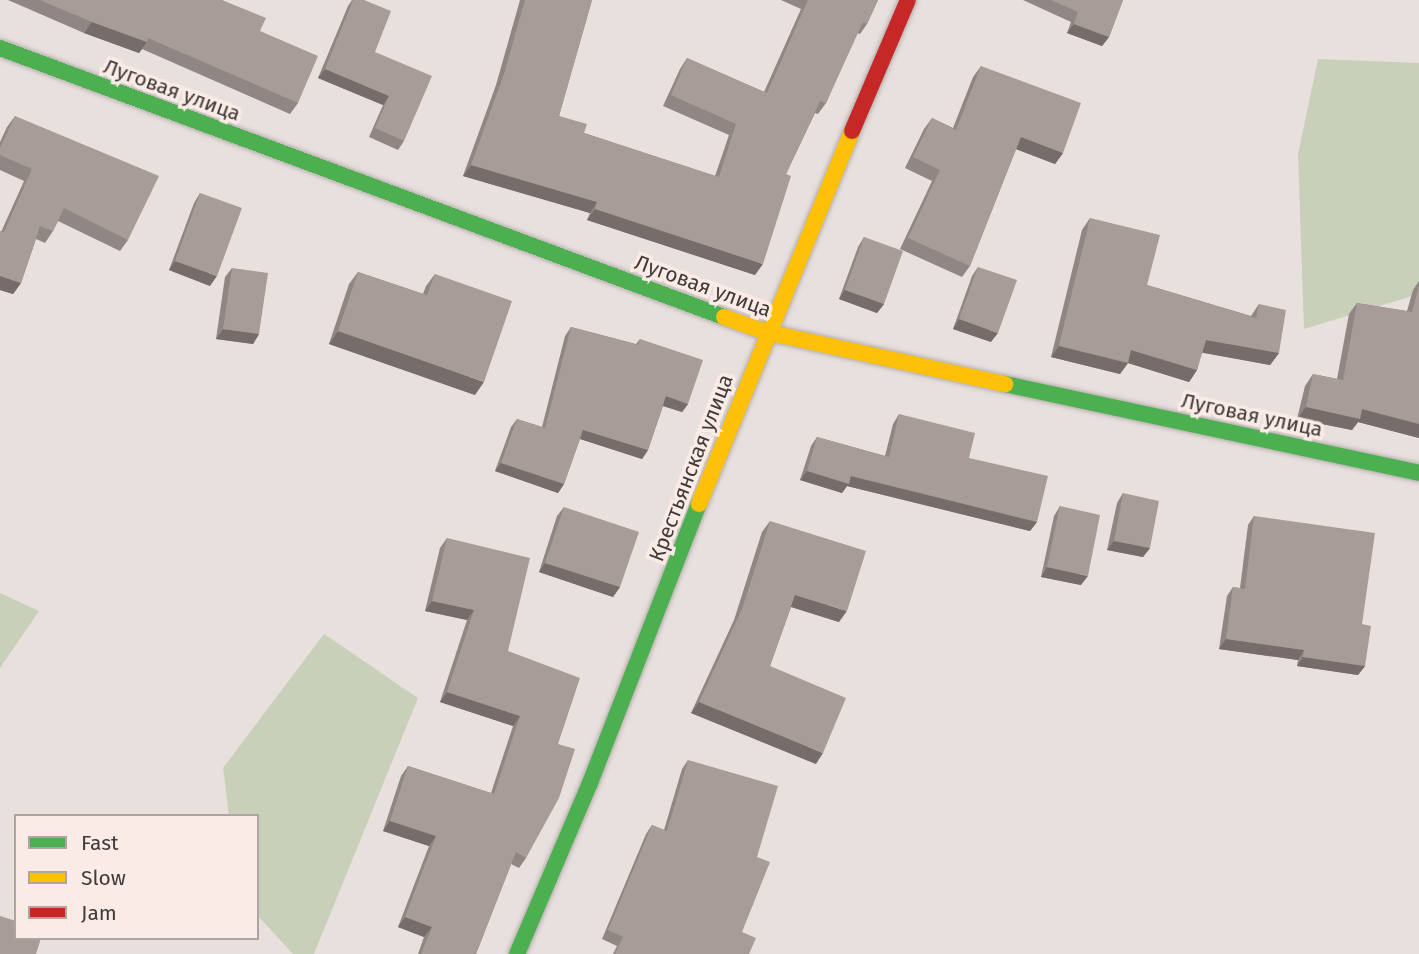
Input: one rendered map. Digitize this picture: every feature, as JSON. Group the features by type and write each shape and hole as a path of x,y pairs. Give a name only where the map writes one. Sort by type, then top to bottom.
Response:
{"street":[{"name":"Крестьянская улица","path":"517,954 590,783 766,332 908,0"},
{"name":"Луговая улица","path":"0,48 766,332 1419,473"}],"green space":[{"path":"1318,59 1419,63 1419,294 1304,329 1298,154"},
{"path":"0,593 39,611 0,668"},
{"path":"324,634 418,698 314,954 293,954 259,917 259,814 229,814 223,768"}],"building":[{"path":"40,0 222,0 266,18 260,31 318,56 298,103 148,38 147,42"},
{"path":"353,0 364,0 391,11 375,52 432,76 404,141 375,128 389,96 325,69"},
{"path":"525,0 592,0 559,116 587,124 584,133 719,177 736,124 671,95 687,58 767,93 808,0 878,0 867,24 863,22 826,103 820,101 786,174 791,176 763,264 595,209 597,202 471,165 504,74"},
{"path":"1051,0 1123,0 1109,37 1074,24 1078,12"},
{"path":"981,66 1081,103 1063,153 1021,137 970,266 908,238 940,170 913,157 932,118 956,130"},
{"path":"15,116 159,176 128,240 64,208 53,231 40,226 21,283 0,276 0,231 4,232 32,169 0,155 0,148"},
{"path":"200,193 242,208 217,276 175,261"},
{"path":"1090,218 1160,235 1147,285 1256,318 1259,304 1286,310 1279,353 1206,340 1197,370 1131,350 1128,363 1059,346"},
{"path":"864,237 903,251 884,304 845,290"},
{"path":"978,267 1017,280 998,333 959,319"},
{"path":"232,268 268,273 259,334 223,329"},
{"path":"358,272 427,295 435,274 512,301 484,382 338,331"},
{"path":"1419,285 1419,424 1362,409 1360,419 1306,407 1313,374 1343,380 1357,303 1412,312"},
{"path":"571,327 638,345 640,339 703,360 688,404 666,396 648,450 583,430 564,484 501,463 517,419 545,428"},
{"path":"899,414 975,433 969,458 1048,476 1037,522 851,476 849,484 807,471 817,437 889,457"},
{"path":"1123,493 1159,501 1150,548 1114,541"},
{"path":"1060,506 1100,515 1088,576 1047,567"},
{"path":"564,507 639,532 620,587 545,563"},
{"path":"1254,516 1375,533 1362,624 1371,626 1365,666 1303,657 1304,650 1226,639 1233,587 1245,589"},
{"path":"770,521 866,551 847,611 795,595 770,666 846,698 823,753 699,702 742,609"},
{"path":"447,538 530,558 508,651 580,678 558,744 575,749 559,798 526,858 516,852 476,954 421,954 432,927 405,917 436,836 390,821 408,766 494,794 520,716 447,692 474,610 432,601"},
{"path":"688,760 778,786 757,857 770,862 742,932 756,938 749,954 615,954 623,937 608,930 652,825 667,831"},
{"path":"0,916 14,920 14,940 40,940 36,954 0,954"}],"traffic: fast":[{"path":"0,48 724,317"},
{"path":"1005,384 1419,473"},
{"path":"517,954 590,783 699,504"}],"traffic: slow":[{"path":"699,504 852,131"},
{"path":"724,317 766,332 1005,384"}],"traffic: jam":[{"path":"852,131 908,0"}]}
